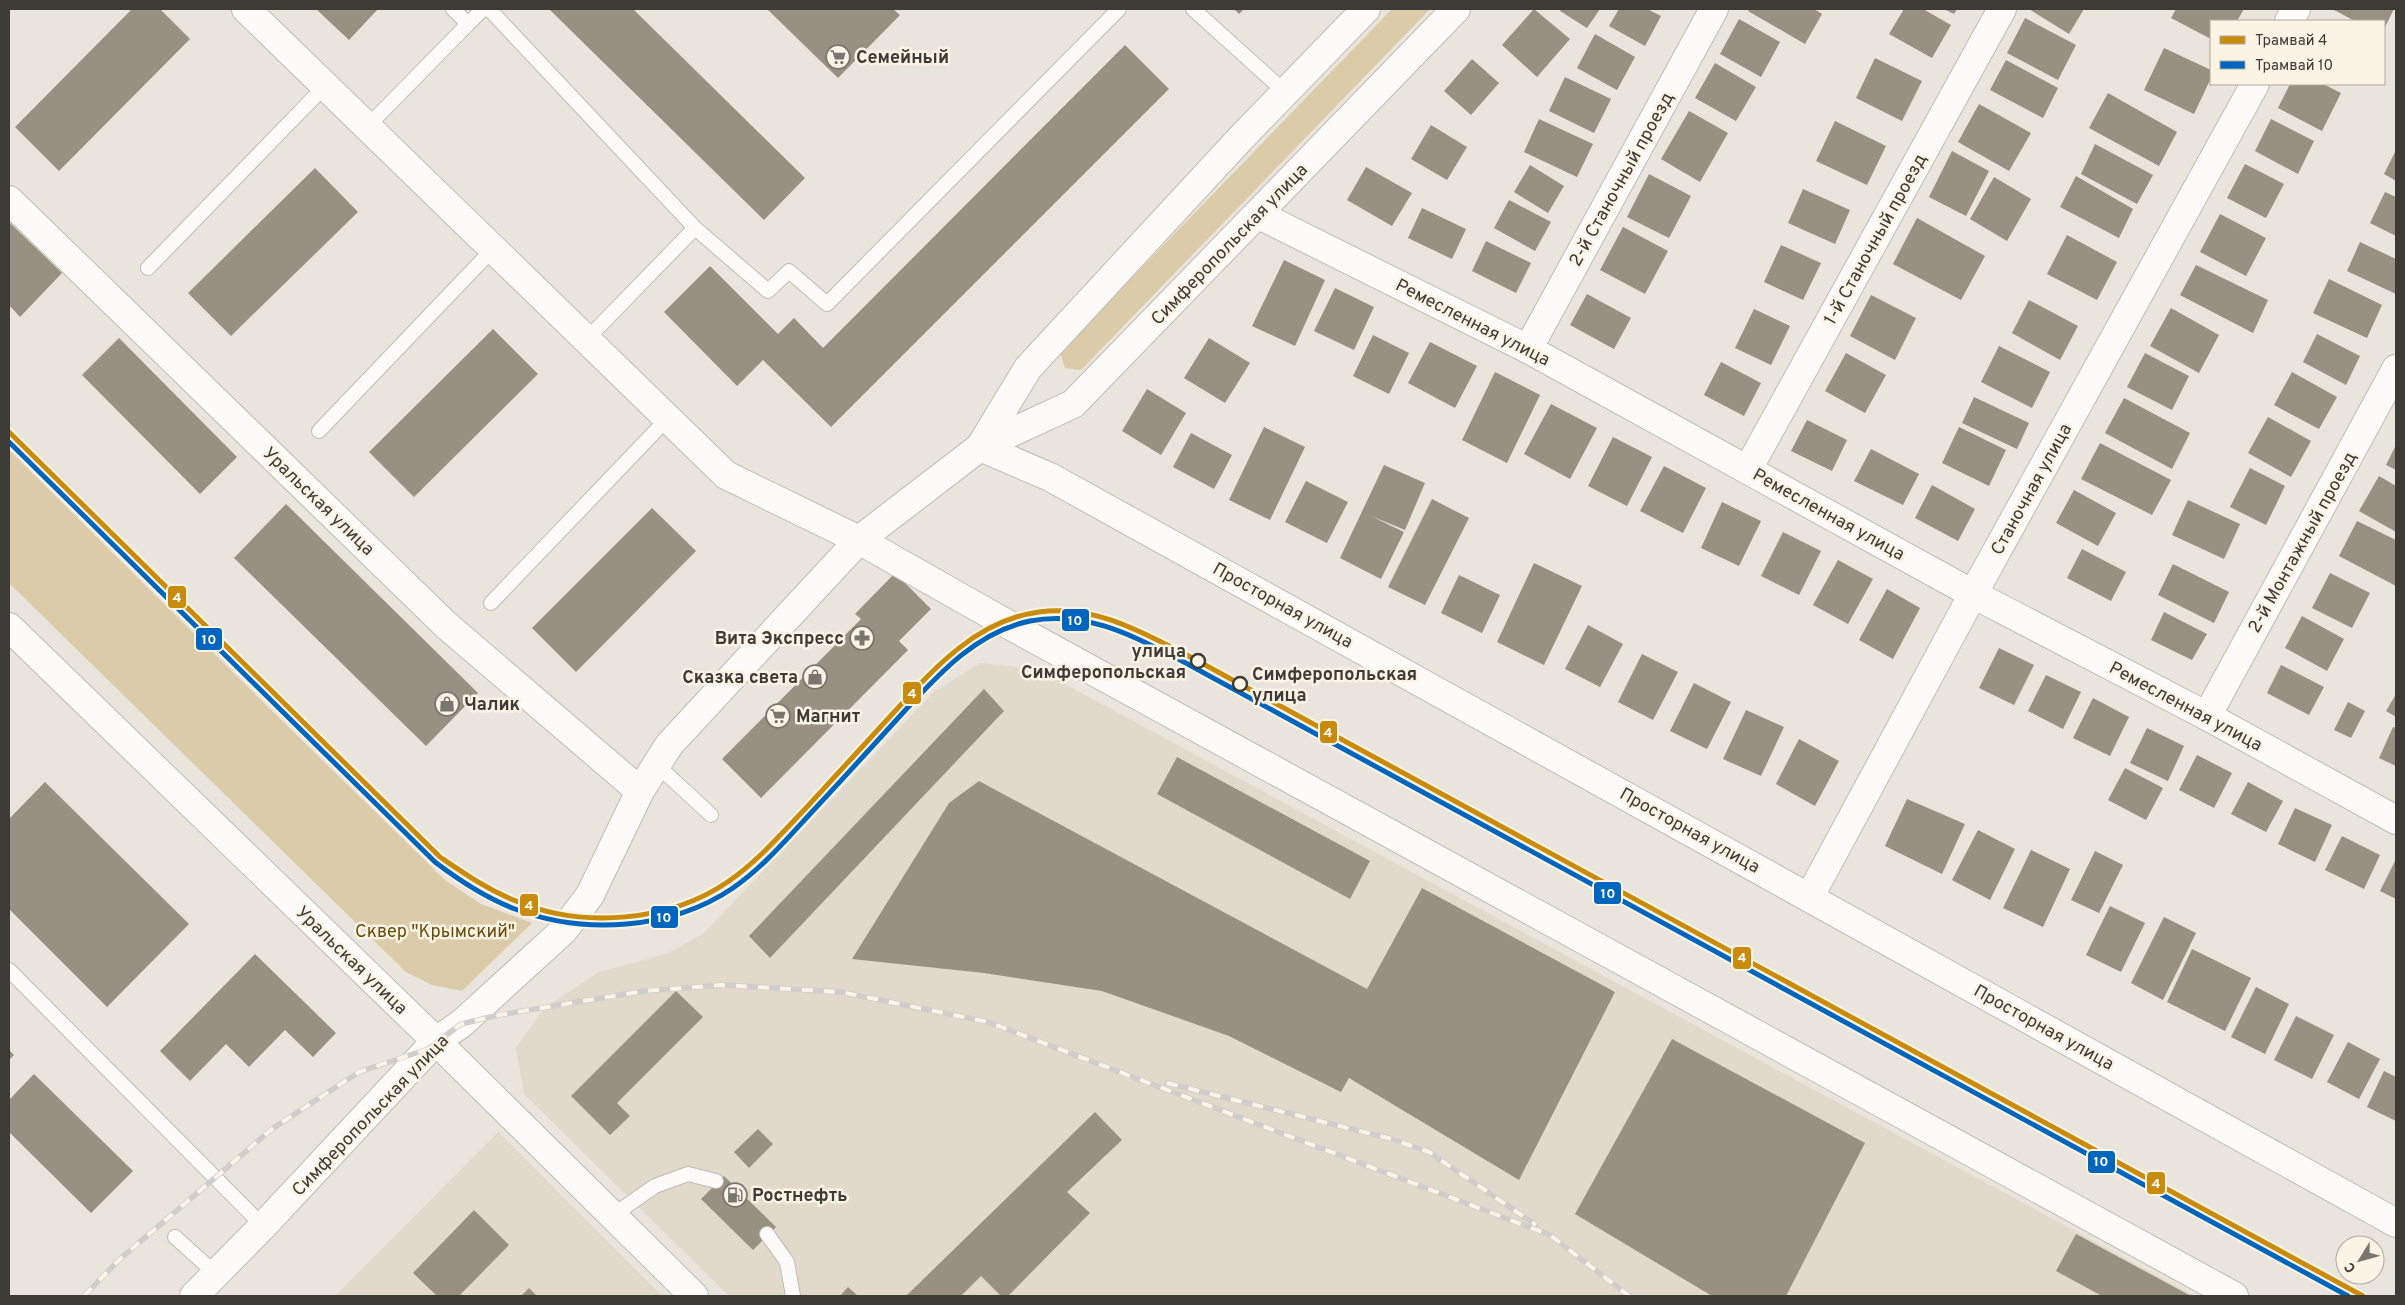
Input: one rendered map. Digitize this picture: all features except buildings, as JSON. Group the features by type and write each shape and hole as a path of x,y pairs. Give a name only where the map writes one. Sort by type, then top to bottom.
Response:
{"street":[{"path":"246,9 726,475 859,540 1028,636 2234,1296"},
{"name":"Симферопольская улица","path":"980,447 1028,368 1285,92 1366,9"},
{"name":"Симферопольская улица","path":"194,1296 263,1226 432,1045 460,1024 563,930 590,895 640,791 669,745 859,540 980,447 1073,404 1259,215 1456,9"},
{"name":"2-й Станочный проезд","path":"1528,349 1714,9"},
{"name":"1-й Станочный проезд","path":"1748,469 2002,9"},
{"path":"2290,20 2296,9"},
{"name":"Станочная улица","path":"1810,896 1973,594 2253,85"},
{"name":"Уральская улица","path":"9,200 446,625 640,791"},
{"name":"Ремесленная улица","path":"1259,215 1528,349 1973,594 2207,716 2396,820"},
{"name":"2-й Монтажный проезд","path":"2207,716 2396,369"},
{"name":"Просторная улица","path":"980,447 1050,476 1810,896 2396,1223"},
{"name":"Уральская улица","path":"9,627 432,1045 678,1296"},
{"name":"Уральская улица","path":"9,646 432,1045 694,1296"}],"lane":[{"path":"453,9 468,24"},
{"path":"367,127 482,9"},
{"path":"489,9 695,228 768,290 789,271 828,304 1119,9"},
{"path":"1193,9 1285,92"},
{"path":"148,268 325,86"},
{"path":"586,340 695,228"},
{"path":"319,432 493,249"},
{"path":"491,603 668,418"},
{"path":"656,765 711,815"},
{"path":"9,970 263,1226"},
{"path":"612,1216 655,1186 688,1174 716,1181"},
{"path":"767,1234 787,1262 792,1296"},
{"path":"176,1237 216,1274"}],"shaded area":[{"path":"980,663 1037,669 2195,1296 729,1296 524,1094 516,1048 544,1008 599,972 666,954 703,934 935,691"},
{"path":"498,1132 662,1296 335,1296"}],"green space":[{"path":"1392,9 1430,9 1081,370 1065,368 1060,352"},
{"name":"Сквер \"Крымский\"","path":"9,450 445,880 481,904 532,923 462,991 432,985 406,972 9,583"}],"railway":[{"path":"84,1296 120,1259 272,1129 359,1072 428,1049 461,1024 499,1015 644,991 722,985 841,992 988,1022 1550,1235 1629,1296"},
{"path":"1167,1083 1392,1139 1429,1152 1536,1225"}],"tram line":[{"name":"4","path":"9,432 440,857 486,887 516,901 542,910 597,918 653,913 706,895 740,873 769,847 926,678 942,662 977,635 1017,617 1039,612 1078,612 1097,616 1133,628 1185,654 2363,1296"},
{"name":"10","path":"9,442 435,862 494,900 515,909 569,923 627,924 655,920 682,913 709,902 733,888 764,863 928,686 974,646 992,635 1030,621 1071,619 1090,622 1127,634 1182,661 2348,1296"}],"place":[{"name":"Семейный","path":"838,57"},
{"name":"Вита Экспресс","path":"862,638"},
{"name":"улица Симферопольская","path":"1198,661"},
{"name":"Сказка света","path":"815,677"},
{"name":"Симферопольская улица","path":"1240,684"},
{"name":"Чалик","path":"447,704"},
{"name":"Магнит","path":"778,716"},
{"name":"Ростнефть","path":"735,1195"}]}
